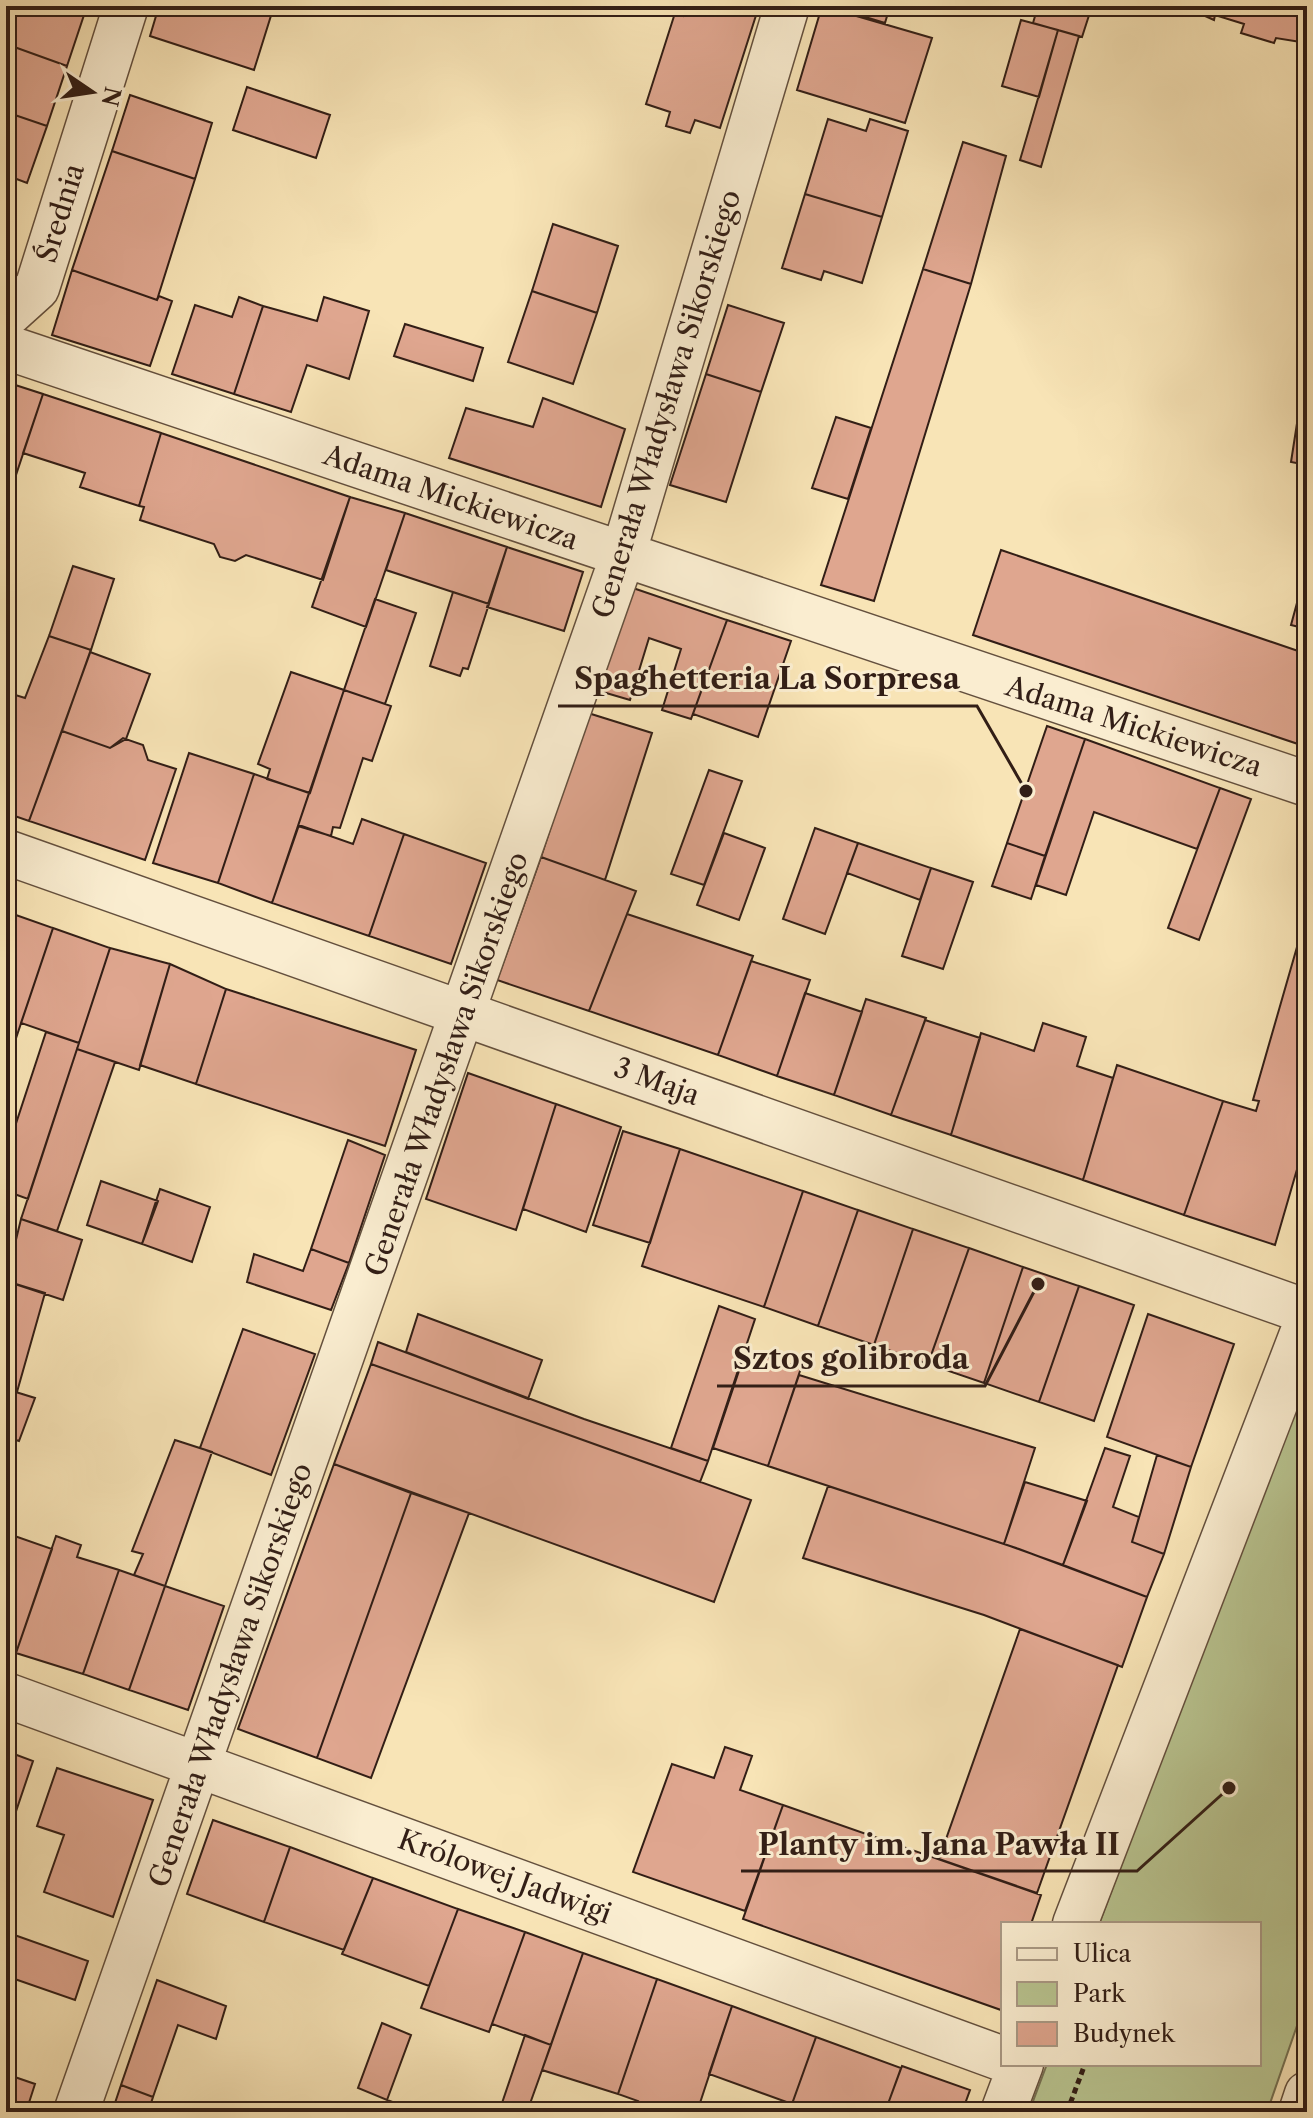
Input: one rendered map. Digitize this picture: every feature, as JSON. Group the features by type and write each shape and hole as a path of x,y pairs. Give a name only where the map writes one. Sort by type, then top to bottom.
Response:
{"street":[{"name":"Średnia","path":"6,316 37,288 126,6"},
{"name":"Generała Władysława Sikorskiego","path":"76,2112 623,555 787,6"},
{"name":"Adama Mickiewicza","path":"6,347 1307,784"},
{"name":"3 Maja","path":"6,852 1307,1312"},
{"path":"1076,1922 1307,1321"},
{"name":"Królowej Jadwigi","path":"6,1695 1001,2058"},
{"path":"1003,2112 1014,2066"},
{"path":"1301,2112 1307,2094"}],"path":[{"path":"1067,2112 1084,2066"}],"green space":[{"path":"1301,1388 1307,1390 1307,1997 1267,2112 1029,2112 1046,2066 1261,2066 1261,1922 1100,1922"}],"building":[{"path":"6,6 87,6 67,66 6,44"},
{"path":"159,6 274,6 254,70 150,36"},
{"path":"686,6 759,6 720,128 695,120 690,133 666,126 670,112 646,104 675,13 683,16"},
{"path":"822,6 932,38 905,123 797,90"},
{"path":"829,6 890,6 885,23"},
{"path":"1038,6 1092,6 1082,37 1033,23"},
{"path":"1183,6 1307,6 1307,43 1276,38 1274,43 1241,33 1244,24 1215,15 1214,20"},
{"path":"1021,20 1058,30 1039,97 1002,86"},
{"path":"1058,30 1079,36 1041,167 1020,160"},
{"path":"6,44 67,66 47,126 6,112"},
{"path":"247,87 330,115 316,158 233,130"},
{"path":"130,95 212,123 195,179 112,151"},
{"path":"6,112 47,126 27,183 6,175"},
{"path":"828,119 866,131 870,119 908,131 882,217 805,194"},
{"path":"963,142 1006,156 971,284 923,269"},
{"path":"112,151 195,179 157,300 72,270"},
{"path":"805,194 882,217 862,283 824,271 821,280 782,268"},
{"path":"553,224 618,246 597,313 532,291"},
{"path":"923,269 971,284 874,601 821,585"},
{"path":"72,270 157,300 159,296 172,301 150,366 52,335"},
{"path":"532,291 597,313 573,384 508,362"},
{"path":"239,297 263,306 234,394 172,374 195,305 232,317"},
{"path":"324,297 369,311 349,379 307,365 291,412 234,394 263,306 317,321"},
{"path":"728,305 784,323 761,392 706,374"},
{"path":"405,324 483,348 473,381 394,356"},
{"path":"1307,359 1307,465 1291,462"},
{"path":"706,374 761,392 726,502 670,485"},
{"path":"6,382 43,394 12,487 6,485"},
{"path":"43,394 161,433 139,506 80,487 85,473 23,453"},
{"path":"543,398 625,429 601,507 449,458 466,408 533,427"},
{"path":"836,417 871,428 848,499 812,488"},
{"path":"161,433 350,497 323,580 246,555 235,561 220,557 214,544 140,520 144,507 139,506"},
{"path":"350,497 405,513 366,627 312,607"},
{"path":"405,513 507,547 489,604 386,570"},
{"path":"507,547 583,572 564,631 487,607"},
{"path":"1001,550 1307,654 1307,747 973,635"},
{"path":"73,566 114,579 91,650 49,636"},
{"path":"1304,577 1307,578 1307,629 1291,625"},
{"path":"630,587 727,620 691,719 662,710 681,649 649,638 630,700 596,690"},
{"path":"453,592 489,604 468,669 463,668 460,676 430,666"},
{"path":"375,599 416,613 385,704 344,690"},
{"path":"727,620 791,641 758,737 693,714"},
{"path":"49,636 91,650 29,821 6,813 6,692 25,698"},
{"path":"90,652 150,674 126,739 110,748 62,731"},
{"path":"291,672 344,690 310,793 267,779 270,769 258,764"},
{"path":"344,690 391,706 372,761 363,758 340,828 333,827 331,836 298,826"},
{"path":"588,713 652,733 605,880 541,857"},
{"path":"1047,726 1085,739 1045,856 1007,843"},
{"path":"62,731 110,748 123,738 143,745 148,760 176,769 145,860 29,821"},
{"path":"1085,739 1220,788 1197,849 1094,812 1066,895 1036,885"},
{"path":"189,753 254,774 218,883 153,863"},
{"path":"709,770 742,781 704,885 671,874"},
{"path":"254,774 309,793 272,903 218,883"},
{"path":"1220,788 1251,799 1199,940 1168,928"},
{"path":"362,819 404,834 369,936 272,903 299,825 353,844"},
{"path":"815,828 858,843 825,934 783,919"},
{"path":"724,833 765,848 739,920 697,905"},
{"path":"404,834 486,863 451,964 369,936"},
{"path":"858,843 931,868 920,900 847,873"},
{"path":"1007,843 1045,856 1031,899 992,886"},
{"path":"541,857 636,891 589,1011 497,980"},
{"path":"931,868 973,882 943,969 902,956"},
{"path":"13,914 53,928 6,1068 6,935"},
{"path":"627,914 753,956 718,1055 589,1011"},
{"path":"53,928 110,948 79,1043 21,1023"},
{"path":"1297,947 1307,950 1307,1135 1275,1245 1184,1215 1223,1101 1256,1111 1259,1101 1253,1100"},
{"path":"110,948 170,964 139,1070 77,1049"},
{"path":"751,961 810,980 777,1076 718,1055"},
{"path":"170,964 226,989 196,1084 140,1065"},
{"path":"226,989 416,1050 385,1146 196,1084"},
{"path":"805,993 862,1012 834,1095 777,1076"},
{"path":"866,999 926,1018 891,1115 834,1095"},
{"path":"925,1020 980,1038 951,1135 891,1115"},
{"path":"1043,1023 1086,1037 1077,1066 1113,1078 1083,1180 951,1135 981,1033 1034,1051"},
{"path":"46,1032 79,1043 28,1199 6,1191 6,1154"},
{"path":"77,1049 115,1062 57,1231 21,1219"},
{"path":"1117,1065 1223,1101 1184,1215 1083,1180"},
{"path":"468,1073 556,1104 516,1230 426,1199"},
{"path":"556,1104 621,1127 586,1232 523,1209"},
{"path":"623,1131 680,1149 650,1243 593,1225"},
{"path":"348,1140 385,1155 349,1263 311,1249"},
{"path":"680,1149 803,1191 764,1307 642,1266"},
{"path":"101,1181 158,1201 142,1244 87,1225"},
{"path":"160,1189 210,1207 192,1262 142,1244"},
{"path":"803,1191 858,1210 818,1326 764,1307"},
{"path":"858,1210 913,1229 874,1345 818,1326"},
{"path":"21,1219 82,1240 63,1300 6,1281"},
{"path":"913,1229 969,1248 928,1364 874,1345"},
{"path":"969,1248 1023,1267 984,1383 928,1364"},
{"path":"311,1249 349,1263 331,1310 247,1282 254,1254 303,1271"},
{"path":"1023,1267 1079,1286 1039,1402 984,1383"},
{"path":"6,1281 45,1293 17,1392 6,1388"},
{"path":"1079,1286 1134,1305 1094,1421 1039,1402"},
{"path":"719,1306 755,1319 708,1461 671,1448"},
{"path":"418,1314 542,1360 528,1399 406,1352"},
{"path":"1148,1314 1234,1344 1191,1467 1107,1437"},
{"path":"243,1329 315,1354 271,1475 200,1448"},
{"path":"378,1342 584,1419 708,1461 700,1482 371,1364"},
{"path":"746,1350 801,1368 768,1466 713,1448"},
{"path":"371,1364 751,1500 714,1602 334,1464"},
{"path":"799,1375 1035,1448 1004,1544 768,1466"},
{"path":"6,1389 35,1398 19,1441 6,1437"},
{"path":"175,1440 212,1452 165,1586 134,1575 143,1554 132,1551"},
{"path":"1105,1448 1130,1456 1113,1507 1139,1517 1132,1542 1164,1554 1147,1597 1063,1565"},
{"path":"1157,1455 1191,1467 1164,1554 1132,1542"},
{"path":"334,1464 411,1493 317,1758 238,1729"},
{"path":"1025,1482 1087,1501 1063,1565 1004,1544"},
{"path":"828,1486 1019,1549 1147,1597 1122,1667 984,1615 803,1558"},
{"path":"411,1493 469,1513 371,1778 317,1758"},
{"path":"6,1533 52,1549 16,1653 6,1650"},
{"path":"56,1536 81,1545 77,1557 119,1570 83,1674 16,1653"},
{"path":"119,1570 165,1586 129,1690 83,1674"},
{"path":"165,1586 224,1606 188,1710 129,1690"},
{"path":"1020,1629 1118,1665 1037,1893 939,1859"},
{"path":"725,1747 752,1756 740,1790 783,1805 745,1911 633,1872 672,1764 714,1778"},
{"path":"6,1751 33,1761 6,1841"},
{"path":"57,1768 153,1800 113,1917 44,1892 64,1835 37,1826"},
{"path":"783,1805 1041,1895 1032,1922 1001,1922 1001,2010 743,1919"},
{"path":"213,1820 290,1847 264,1922 187,1894"},
{"path":"290,1847 373,1878 344,1950 264,1922"},
{"path":"373,1878 458,1909 429,1986 342,1954"},
{"path":"458,1909 525,1932 489,2032 421,2008"},
{"path":"6,1932 88,1961 75,2000 6,1976"},
{"path":"525,1932 583,1953 551,2045 492,2024"},
{"path":"583,1953 657,1979 618,2094 542,2070"},
{"path":"657,1979 732,2006 697,2112 669,2112 649,2105 647,2110 636,2106 638,2101 618,2094"},
{"path":"157,1980 226,2006 216,2039 178,2025 153,2097 121,2085"},
{"path":"732,2006 816,2037 792,2104 709,2074"},
{"path":"382,2023 411,2035 387,2100 358,2088"},
{"path":"525,2035 551,2045 527,2112 499,2112"},
{"path":"816,2037 901,2068 885,2112 814,2112 792,2104"},
{"path":"902,2066 970,2090 962,2112 885,2112"},
{"path":"6,2074 35,2084 26,2112 6,2112"},
{"path":"121,2085 153,2097 148,2112 112,2112"},
{"path":"387,2100 420,2112 383,2112"}],"place":[{"name":"Spaghetteria La Sorpresa","path":"1026,791"},
{"name":"Sztos golibroda","path":"1038,1284"},
{"name":"Planty im. Jana Pawła II","path":"1229,1788"}]}
